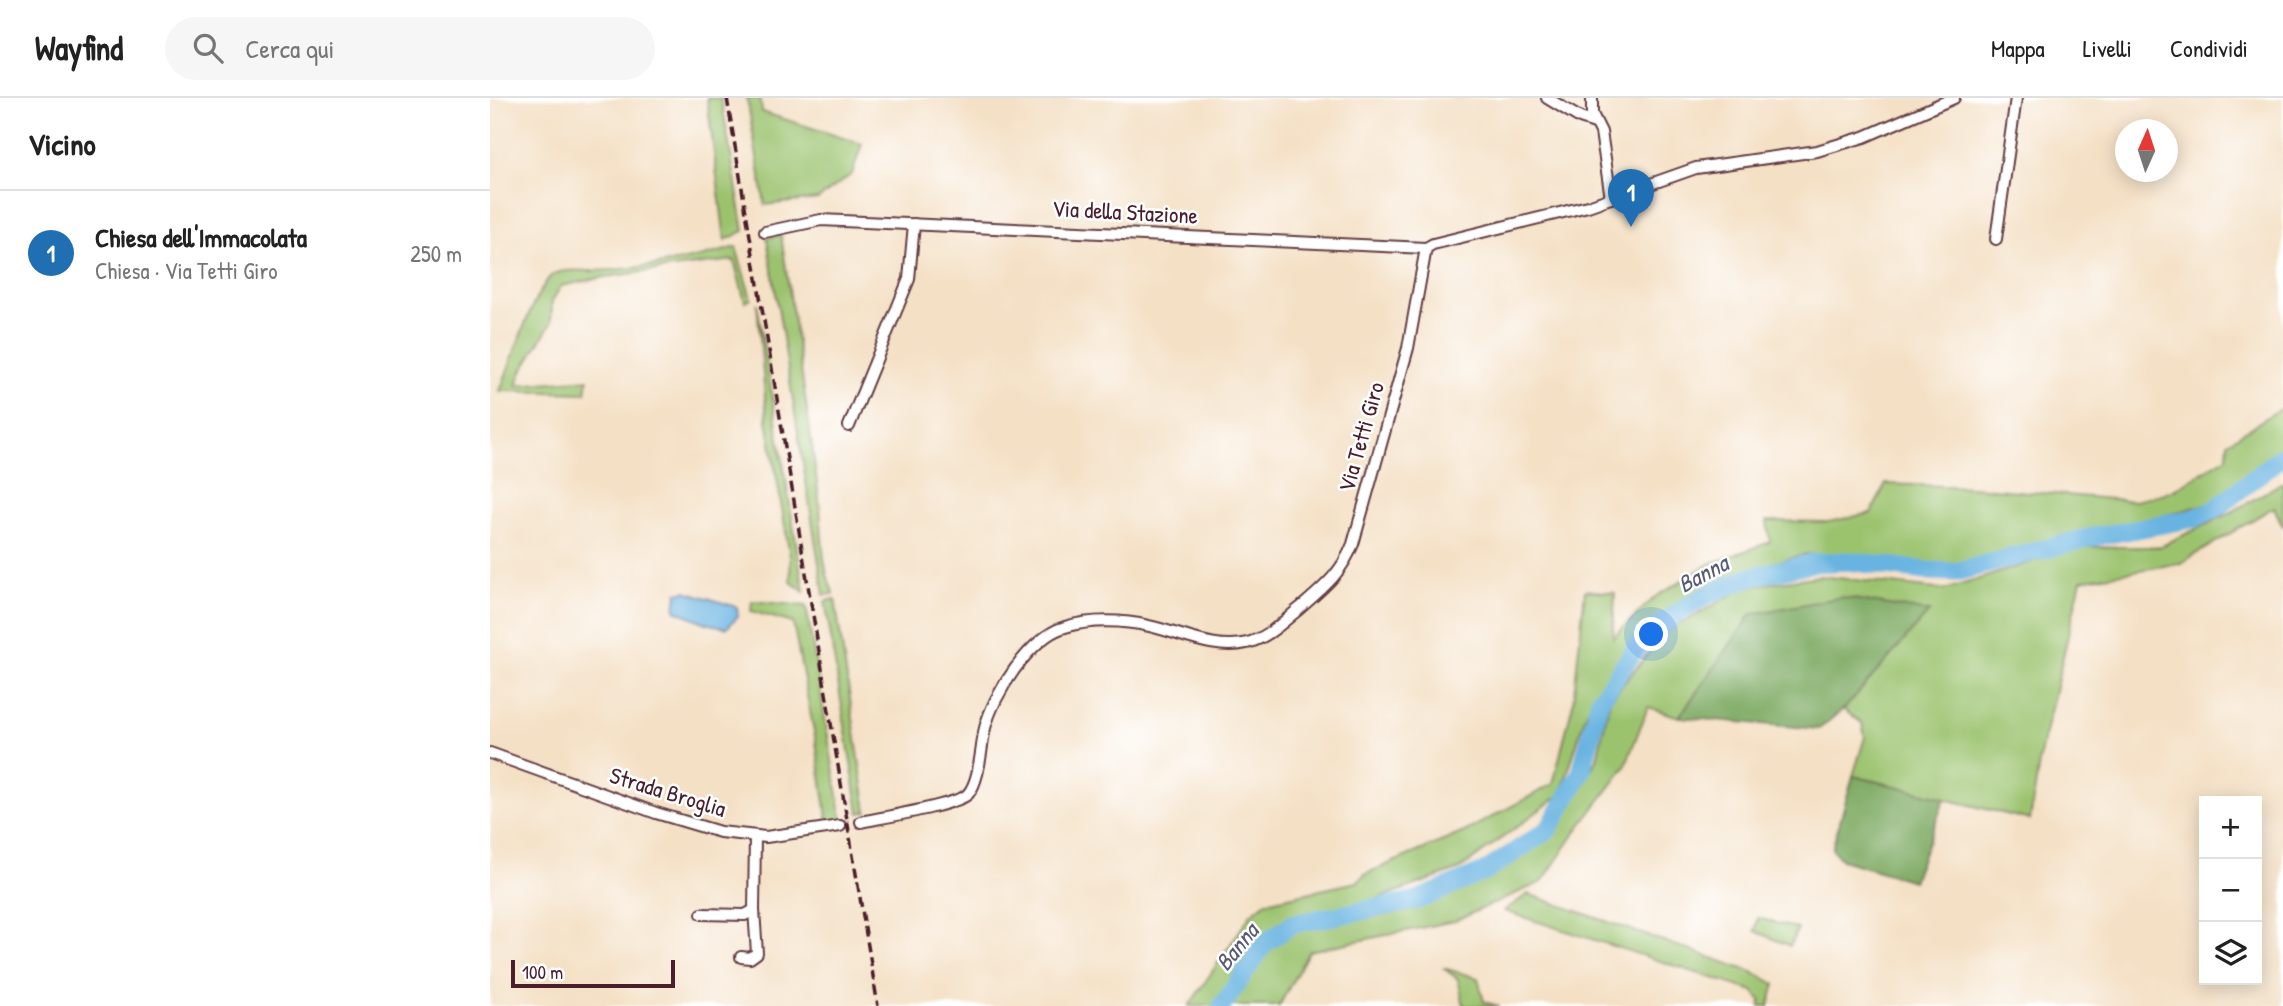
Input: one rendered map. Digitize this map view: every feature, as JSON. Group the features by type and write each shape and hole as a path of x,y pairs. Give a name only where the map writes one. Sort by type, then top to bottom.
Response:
{"street":[{"path":"1547,98 1580,118 1595,122"},
{"path":"1592,98 1592,114 1604,144 1611,198"},
{"path":"1426,248 1433,244 1550,217 1696,168 1786,157 1840,144 1879,131 1954,98"},
{"path":"1996,239 2016,98"},
{"name":"Via della Stazione","path":"765,232 821,220 1426,248"},
{"path":"849,426 909,279 914,224"},
{"name":"Via Tetti Giro","path":"861,822 954,801 969,794 995,699 1033,649 1061,628 1086,623 1133,623 1204,641 1223,644 1249,643 1278,626 1332,580 1346,561 1353,544 1412,330 1426,248"},
{"name":"Strada Broglia","path":"490,754 656,813 720,832 779,836 840,825"},
{"path":"741,957 750,958 757,953 754,909 755,836"},
{"path":"702,914 745,915 754,909"}],"green space":[{"path":"707,98 721,98 744,231 725,240"},
{"path":"747,98 760,98 762,112 862,144 852,174 818,199 765,205"},
{"path":"781,235 815,466 824,559 834,594 824,595 767,238"},
{"path":"736,247 751,299 745,302 734,260 605,277 561,286 552,301 551,323 522,371 517,385 588,379 586,393 500,391 536,300 554,274 665,264"},
{"path":"757,303 804,592 791,582 790,556 767,420"},
{"path":"2283,407 2283,452 2269,459 2210,503 2116,529 2060,536 1987,561 1929,567 1865,558 1806,554 1742,572 1683,599 1642,632 1599,690 1586,714 1561,794 1460,869 1371,901 1288,917 1260,941 1215,1006 1189,1006 1251,914 1266,902 1357,882 1365,874 1464,832 1553,784 1573,703 1585,590 1615,593 1613,637 1655,597 1709,564 1770,542 1767,521 1828,522 1871,513 1886,484 1971,487 2136,501 2172,491 2227,457 2228,442"},
{"path":"2283,482 2283,527 2274,507 2181,563 2081,580 2041,750 2030,820 1853,776 1865,737 1862,723 1843,709 1929,612 1752,614 1679,717 1648,707 1625,767 1542,882 1454,921 1309,951 1279,1006 1230,1006 1267,952 1292,932 1416,909 1486,879 1555,834 1597,759 1610,700 1665,633 1745,587 1820,576 1945,590 2078,547 2159,547 2230,513"},
{"path":"1842,597 1929,612 1847,706 1819,729 1679,717 1752,614"},
{"path":"835,599 867,812 859,813 825,601"},
{"path":"752,601 806,606 842,820 828,823 816,742 793,623 751,611"},
{"path":"1853,776 1945,798 1913,881 1842,860 1832,849"},
{"path":"1528,894 1752,972 1775,984 1769,1006 1760,1006 1761,1000 1753,991 1504,911"},
{"path":"1758,918 1798,929 1790,946 1755,931"},
{"path":"1443,968 1478,978 1484,1002 1499,1006 1464,1006 1458,979"}],"water":[{"path":"685,591 737,607 738,616 727,628 706,623 675,610 677,593"}],"waterway":[{"name":"Banna","path":"1222,1006 1264,944 1292,924 1418,900 1486,871 1549,829 1581,773 1600,700 1643,638 1686,607 1713,592 1747,578 1812,563 1848,561 1955,572 2088,538 2196,518 2217,508 2283,455"}],"tunnel":[{"path":"840,826 861,822"}],"railway":[{"path":"727,98 878,1006"}],"place":[{"name":"Chiesa dell'Immacolata","path":"1631,227"}]}
